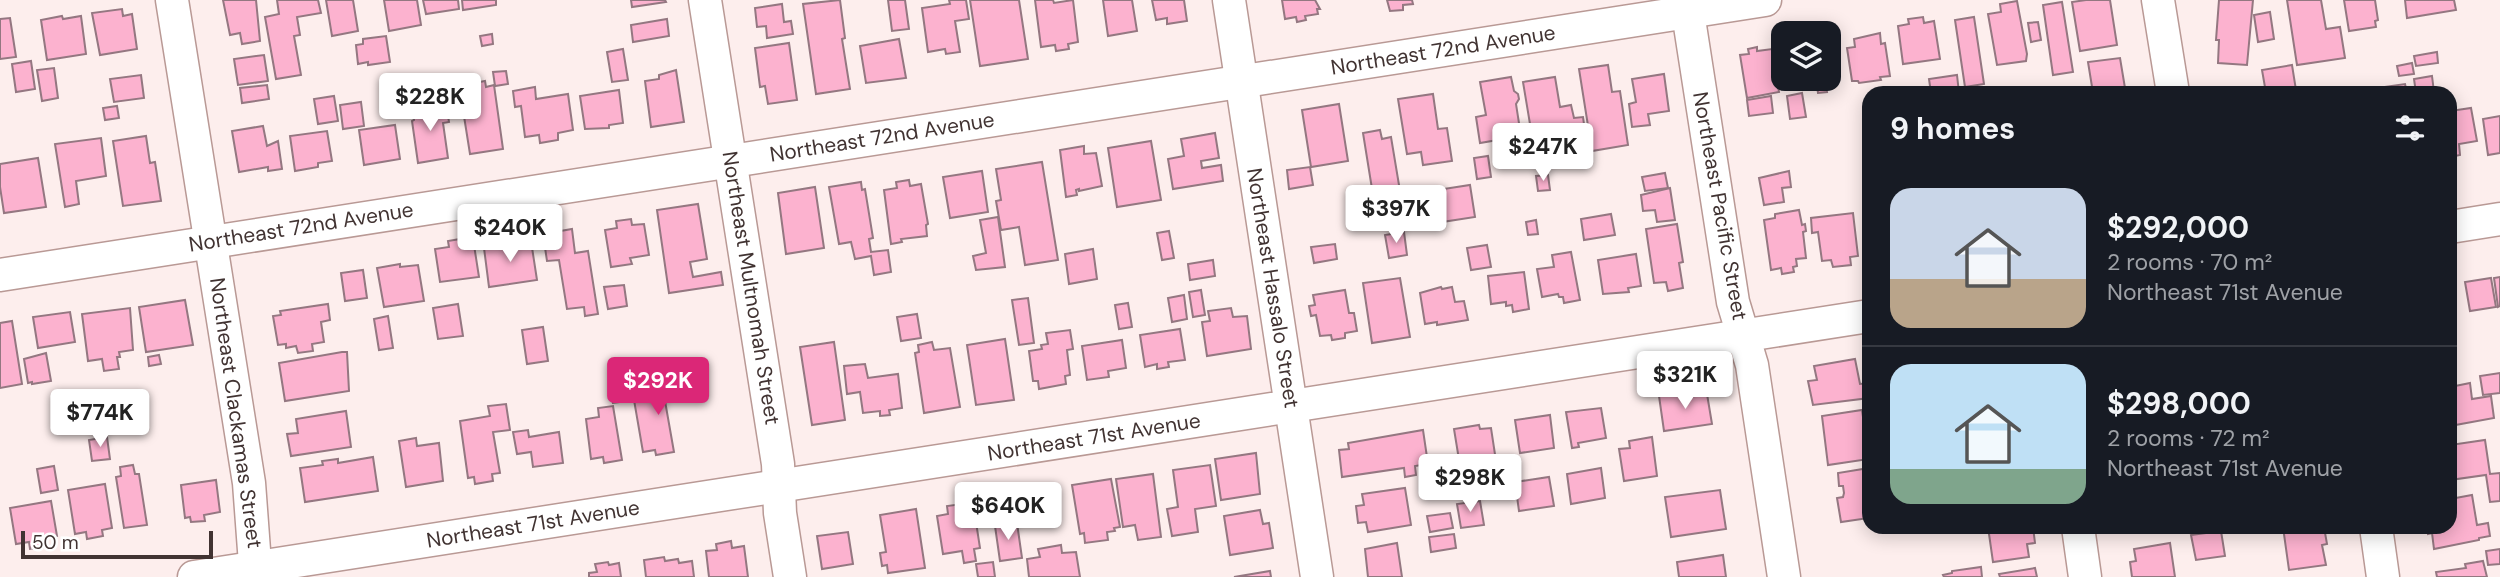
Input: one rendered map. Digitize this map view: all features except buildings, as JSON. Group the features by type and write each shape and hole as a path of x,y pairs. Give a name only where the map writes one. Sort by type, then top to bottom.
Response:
{"street":[{"name":"Northeast Clackamas Street","path":"172,0 249,483 256,572"},
{"name":"Northeast Multnomah Street","path":"705,0 778,464 780,513 790,577"},
{"name":"Northeast Hassalo Street","path":"1229,0 1317,577"},
{"name":"Northeast 72nd Avenue","path":"0,275 1242,81 1687,6 1765,0"},
{"path":"2158,0 2172,86"},
{"name":"Northeast Pacific Street","path":"1687,6 1733,302 1752,365 1784,577"},
{"path":"2457,226 2500,219"},
{"name":"Northeast 71st Avenue","path":"194,577 256,572 779,485 1862,317"},
{"path":"2079,534 2085,577"},
{"path":"2376,534 2383,577"}]}
